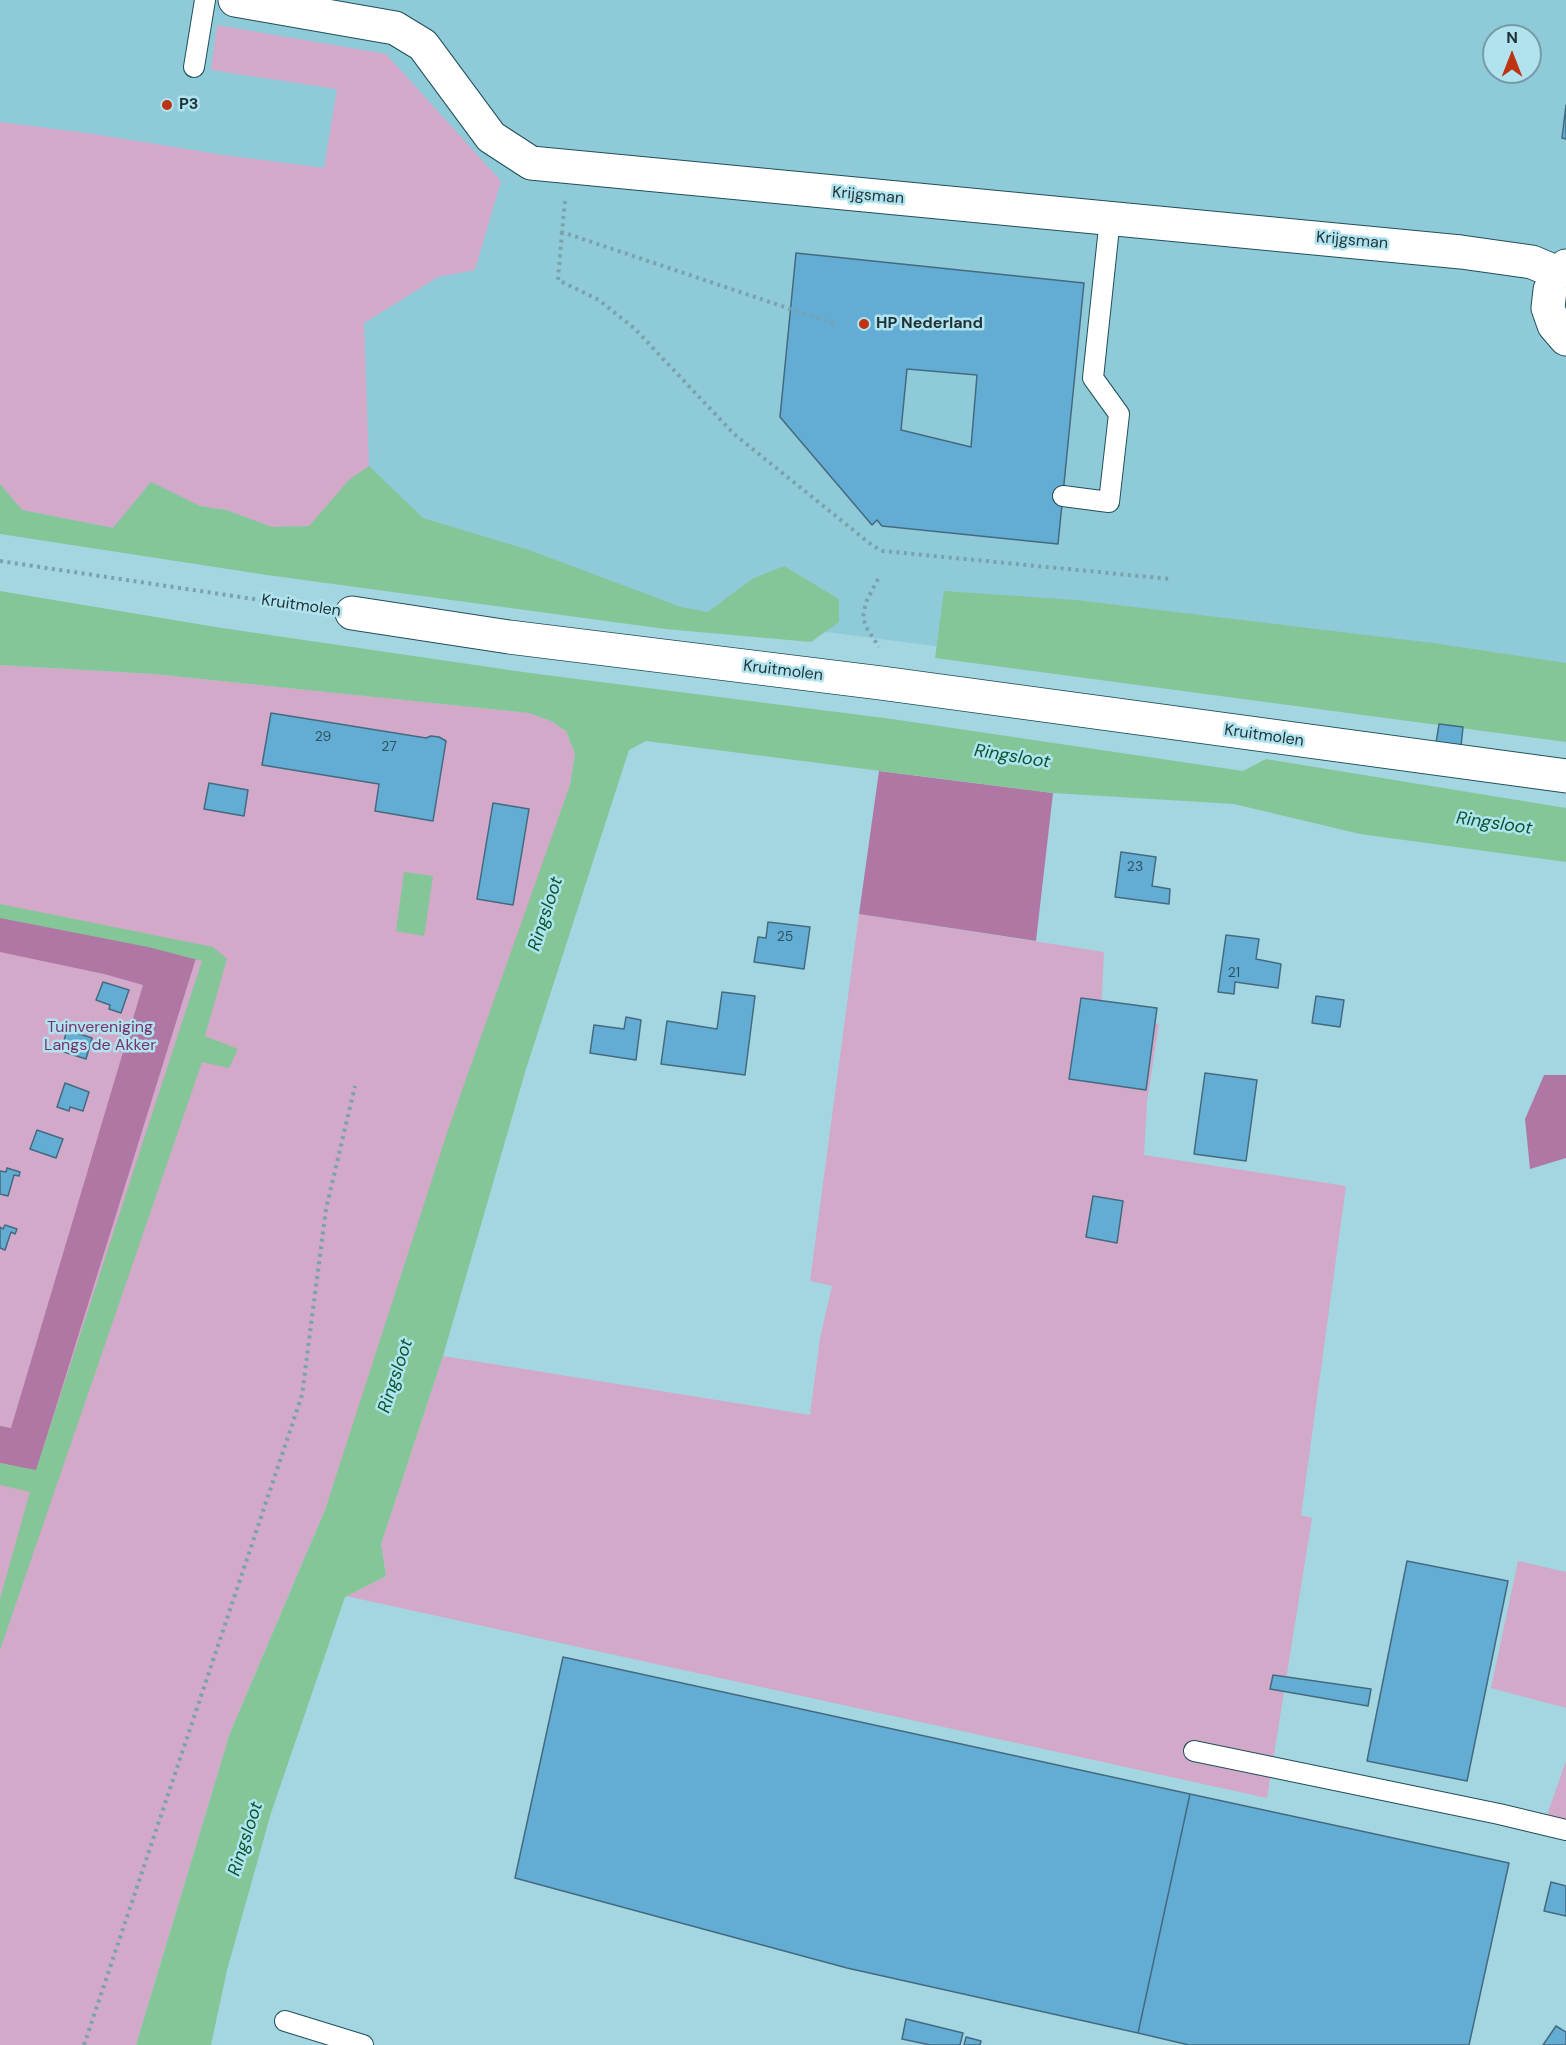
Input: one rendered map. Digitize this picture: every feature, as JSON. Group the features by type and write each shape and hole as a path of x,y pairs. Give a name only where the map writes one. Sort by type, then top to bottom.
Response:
{"street":[{"name":"Krijgsman","path":"243,0 395,28 423,45 492,137 531,163 1461,252 1532,262 1562,270 1550,290 1548,308 1554,325 1566,339"},
{"name":"Kruitmolen","path":"352,613 509,637 881,683 1566,776"}],"lane":[{"path":"194,68 205,0"},
{"path":"1063,496 1109,501 1119,414 1093,378 1110,218"},
{"path":"1194,1751 1566,1830"},
{"path":"285,2021 363,2045"}],"path":[{"path":"569,168 558,280 599,300 635,329 734,434 873,546 883,551 1170,579"},
{"path":"562,232 835,324"},
{"name":"Kruitmolen","path":"0,561 352,613"},
{"path":"878,579 866,602 863,617 866,627 878,645 882,663 881,683"},
{"path":"84,2045 302,1395 326,1209 355,1086"}],"shaded area":[{"path":"0,0 1566,0 1566,727 335,569 0,515"},
{"path":"879,771 1053,793 1036,941 859,914"},
{"path":"0,908 197,955 36,1471 0,1463 0,1426 11,1428 143,985 104,974 0,952"},
{"path":"1544,1075 1566,1075 1566,1158 1530,1169 1525,1119"}],"green space":[{"path":"217,25 386,54 501,181 475,270 438,277 364,323 369,466 349,480 310,526 272,527 226,510 200,506 151,482 113,528 22,510 0,484 0,122 324,168 337,89 211,70"},
{"name":"Tuinvereniging Langs de Akker","path":"0,665 154,674 530,713 551,721 566,731 575,754 570,785 325,1510 230,1733 136,2045 0,2045"},
{"path":"859,914 1104,952 1101,1016 1159,1024 1147,1102 1144,1155 1346,1186 1301,1515 1312,1518 1267,1798 346,1596 386,1576 381,1544 443,1356 810,1415 820,1338 832,1286 810,1281"},
{"path":"1518,1561 1566,1572 1566,1708 1491,1688"},
{"path":"1566,1761 1566,1822 1546,1818"}],"water":[{"path":"369,466 423,518 529,550 681,607 708,612 752,579 784,566 839,599 839,622 811,642 665,629 267,575 0,534 0,484 22,510 113,528 151,482 200,506 226,510 272,527 309,526 349,480"},
{"name":"Ringsloot","path":"0,591 222,628 530,673 892,719 1243,771 1266,759 1566,808 1566,862 1360,834 1234,804 1053,793 646,741 629,750 526,1069 443,1356 381,1544 386,1576 345,1597 271,1813 227,1970 211,2045 136,2045 230,1733 325,1510 448,1130 570,785 575,754 566,731 551,721 529,713 154,674 0,665"},
{"path":"944,591 1076,600 1433,643 1566,663 1566,742 935,658"},
{"path":"404,872 433,876 424,936 396,931"},
{"path":"0,904 213,947 227,959 205,1036 238,1049 229,1068 202,1062 0,1650 0,1599 30,1492 0,1485 0,1463 36,1470 202,961 148,947 0,918"}],"building":[{"path":"1566,105 1566,139 1562,138"},
{"path":"796,253 1084,283 1058,544 882,526 877,520 872,525 780,417","holes":["907,369 977,375 971,447 901,430"]},
{"path":"271,713 426,738 439,737 446,741 433,821 375,811 379,784 262,765"},
{"path":"1439,724 1463,727 1461,746 1436,743"},
{"path":"209,783 248,790 244,816 204,809"},
{"path":"493,803 529,809 513,905 477,899"},
{"path":"1121,852 1156,857 1152,886 1170,889 1169,904 1115,897"},
{"path":"768,922 810,927 804,969 754,962 758,937 766,938"},
{"path":"1226,935 1259,939 1256,959 1281,964 1278,988 1235,982 1234,994 1218,992"},
{"path":"103,982 129,990 121,1013 109,1009 110,1005 96,1000"},
{"path":"722,992 755,996 745,1075 661,1064 667,1021 717,1029"},
{"path":"1316,996 1344,1000 1340,1027 1312,1023"},
{"path":"1081,998 1157,1008 1146,1090 1069,1079"},
{"path":"626,1017 641,1020 636,1060 590,1053 594,1025 624,1029"},
{"path":"67,1030 92,1038 86,1059 61,1051"},
{"path":"1205,1073 1257,1080 1246,1161 1194,1154"},
{"path":"65,1083 89,1092 83,1111 70,1107 69,1111 57,1107"},
{"path":"37,1130 63,1139 56,1158 30,1149"},
{"path":"7,1168 20,1172 19,1176 14,1175 8,1196 0,1194 0,1171 6,1172"},
{"path":"1093,1196 1123,1201 1117,1243 1086,1237"},
{"path":"5,1225 17,1229 15,1234 11,1232 5,1250 0,1248 0,1227 3,1229"},
{"path":"1407,1561 1508,1581 1467,1781 1367,1761"},
{"path":"563,1657 1190,1794 1138,2033 847,1968 515,1878"},
{"path":"1273,1675 1371,1689 1368,1706 1270,1689"},
{"path":"1190,1794 1509,1863 1469,2045 1189,2045 1138,2033"},
{"path":"1551,1882 1566,1886 1566,1916 1544,1911"},
{"path":"906,2019 963,2033 960,2045 930,2045 902,2039"},
{"path":"1556,2026 1566,2032 1566,2045 1543,2045"},
{"path":"966,2037 981,2041 980,2045 964,2045"}],"place":[{"name":"P3","path":"167,105"},
{"name":"HP Nederland","path":"864,324"}]}
